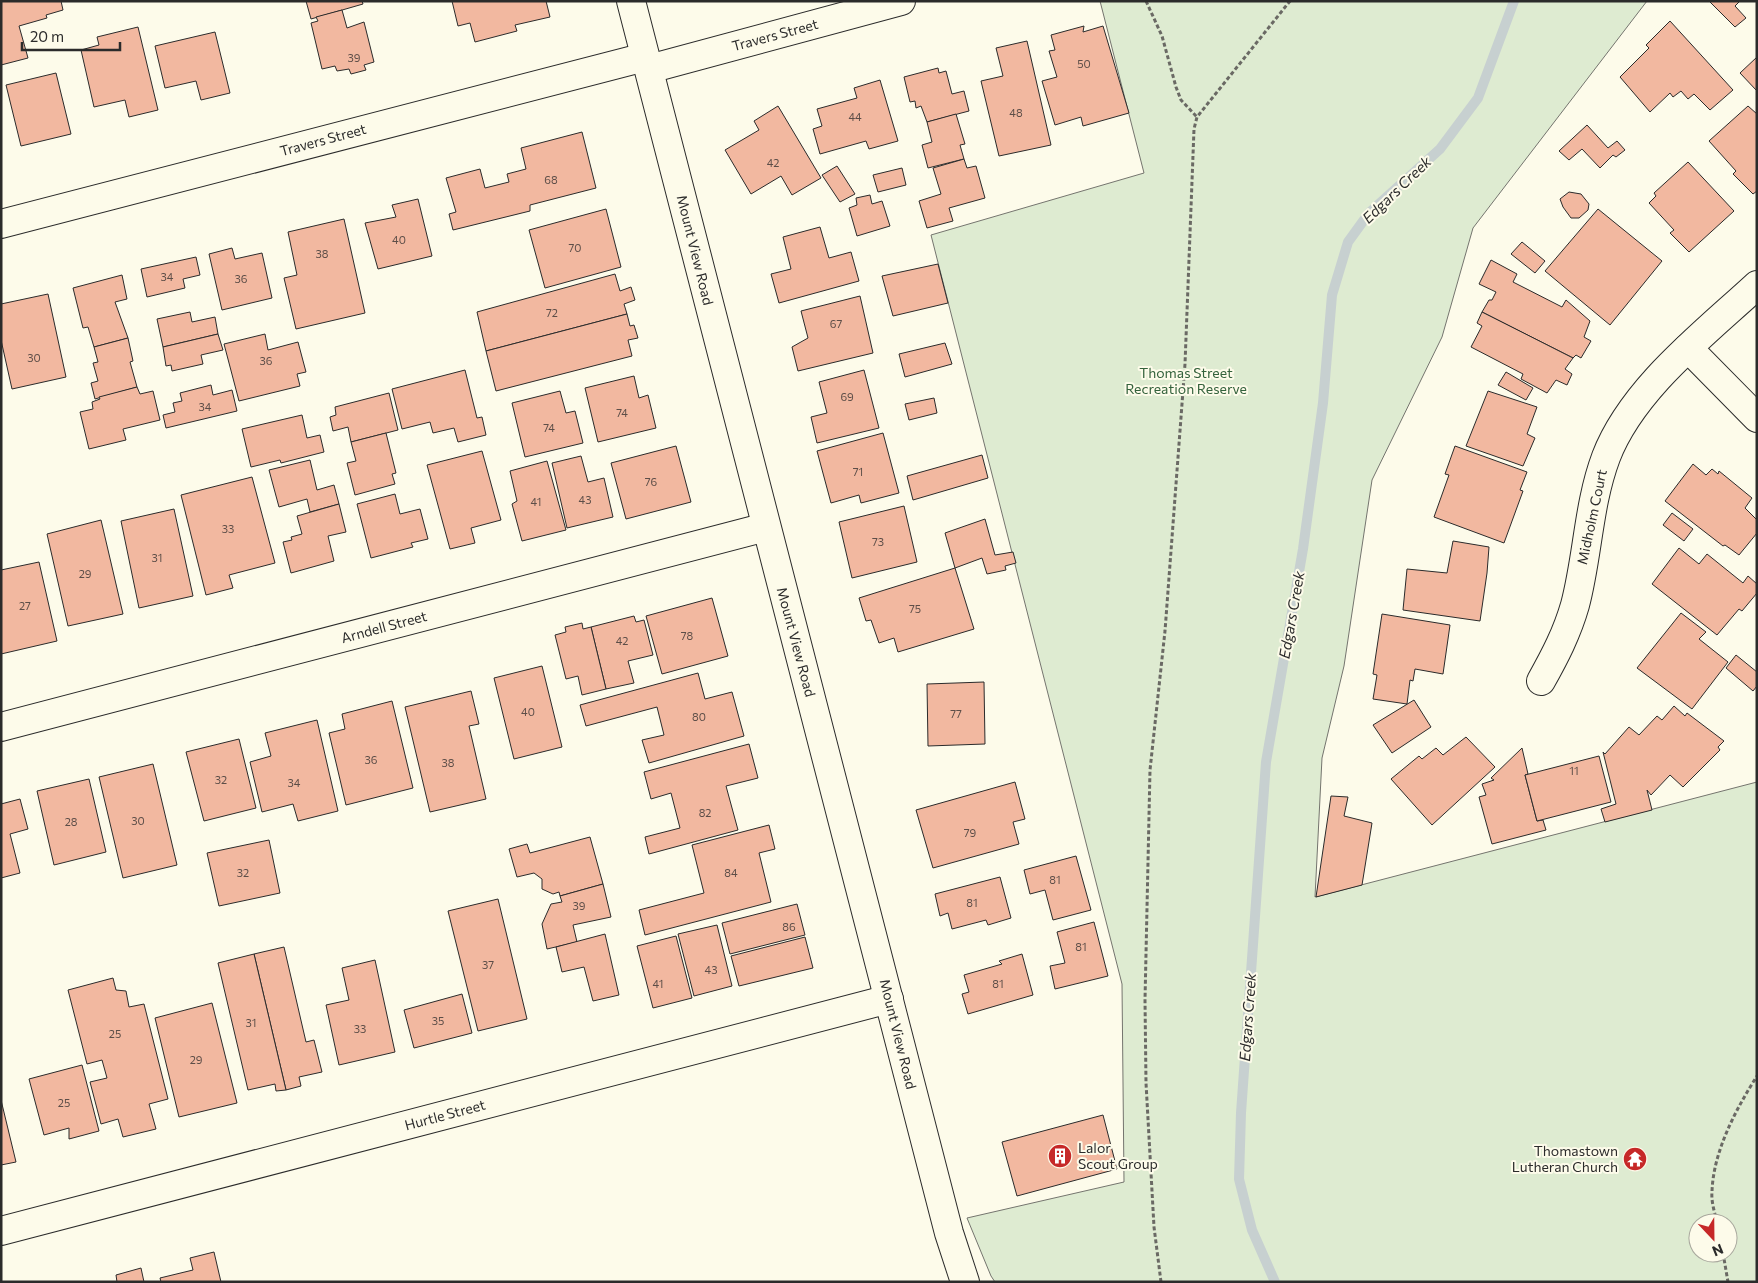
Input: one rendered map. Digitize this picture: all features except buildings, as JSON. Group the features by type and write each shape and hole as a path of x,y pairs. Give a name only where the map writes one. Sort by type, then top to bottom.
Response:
{"street":[{"name":"Mount View Road","path":"631,1 949,1233 965,1282"},
{"name":"Travers Street","path":"1,224 901,1"},
{"name":"Midholm Court","path":"1541,681 1563,643 1575,604 1591,508 1606,458 1620,426 1641,397 1688,348 1757,285"},
{"path":"1688,348 1757,418"},
{"name":"Arndell Street","path":"1,727 766,527"},
{"name":"Hurtle Street","path":"1,1231 889,1000"}],"path":[{"path":"1146,1 1162,36 1176,87 1182,100 1197,117"},
{"path":"1161,1282 1154,1227 1146,1083 1145,1000 1150,770 1165,631 1178,473 1186,354 1194,128 1197,117 1290,1"},
{"path":"1715,1213 1712,1194 1714,1171 1727,1133 1757,1076"},
{"path":"1725,1263 1728,1282"}],"green space":[{"name":"Thomas Street Recreation Reserve","path":"1100,1 1647,1 1473,228 1442,337 1372,480 1344,666 1322,758 1315,897 1757,782 1757,1282 995,1282 967,1218 1124,1182 1122,984 931,235 1144,173"}],"waterway":[{"name":"Edgars Creek","path":"1275,1282 1252,1230 1239,1179 1241,1113 1266,762 1303,549 1323,403 1332,295 1348,242 1369,213 1440,149 1478,98 1514,1"}],"place":[{"name":"Lalor Scout Group","path":"1060,1156"},
{"name":"Thomastown Lutheran Church","path":"1635,1159"}]}
